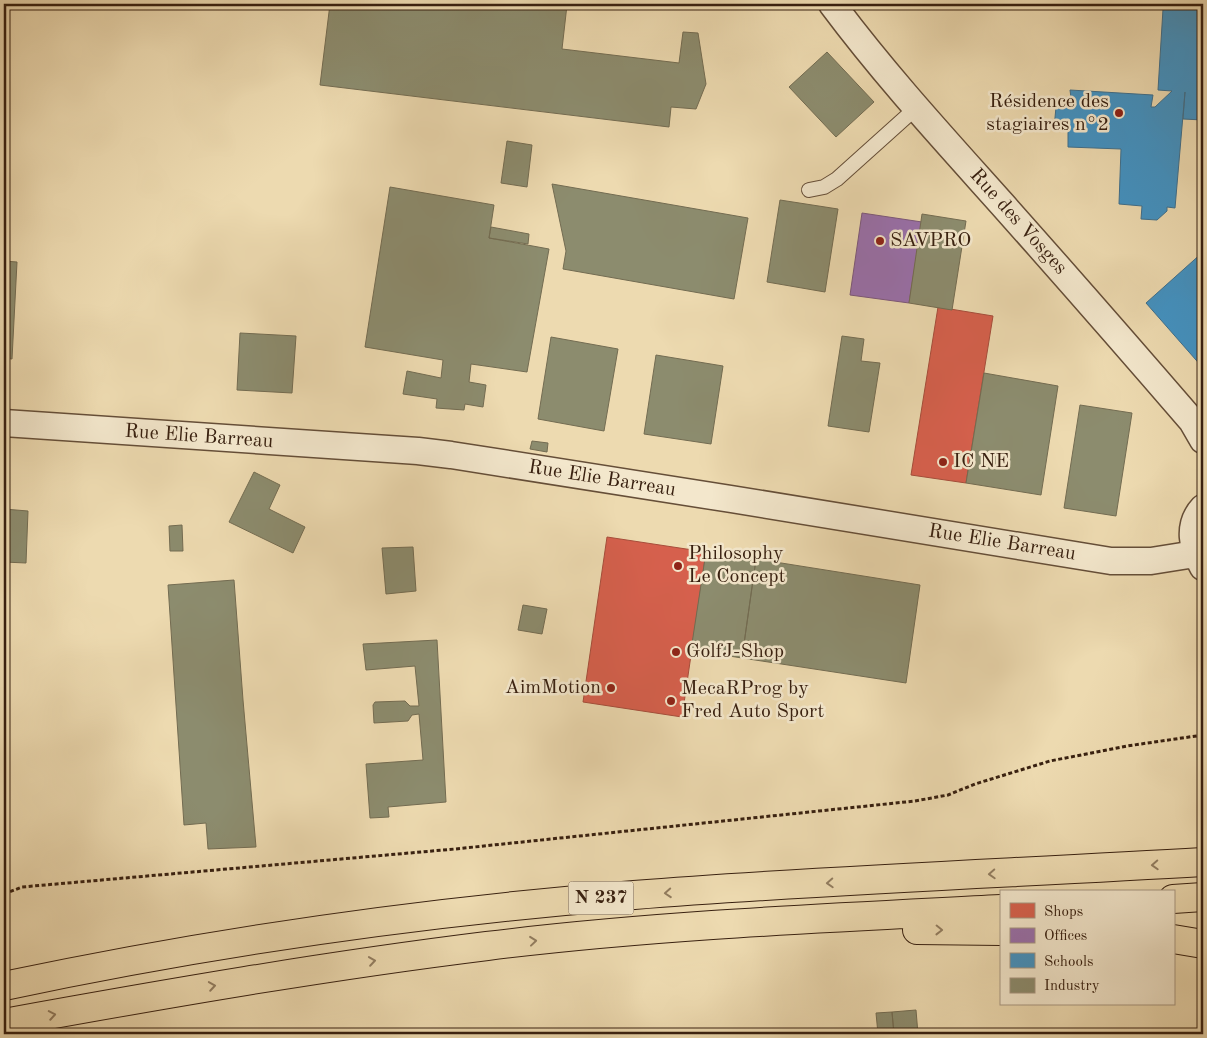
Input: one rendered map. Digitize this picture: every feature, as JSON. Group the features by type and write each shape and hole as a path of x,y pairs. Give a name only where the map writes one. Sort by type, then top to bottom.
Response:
{"highway":[{"name":"N 237","path":"4,986 128,961 294,934 539,904 727,889 1203,862"},
{"path":"1174,899 1203,898"},
{"name":"N 237","path":"4,1024 202,987 396,958 579,936 733,923 1000,909"},
{"path":"733,923 1000,931"},
{"path":"1174,939 1203,944"}],"street":[{"name":"Rue des Vosges","path":"832,4 869,53 916,108 1192,421 1203,440"},
{"name":"Rue Elie Barreau","path":"4,423 418,451 750,502 1111,561 1199,560"},
{"path":"1199,560 1192,540 1194,525 1203,508"}],"lane":[{"path":"809,190 824,187 837,179 916,108"}],"path":[{"path":"4,894 22,887 455,849 916,801 948,794 1050,761 1127,746 1203,735"}],"building: Shops":[{"path":"938,307 993,316 966,483 911,475"},
{"path":"607,537 706,552 682,717 583,702"}],"building: Offices":[{"path":"862,213 922,222 909,303 850,295"}],"building: Schools":[{"name":"Résidence des stagiaires n°2","path":"1159,4 1203,4 1203,120 1183,119 1185,92 1175,208 1167,207 1167,211 1157,220 1141,219 1142,206 1119,204 1121,149 1068,147 1068,123 1064,122 1063,131 1054,128 1056,107 1067,98 1071,98 1070,90 1153,95 1151,107 1155,107 1172,91 1158,90 1163,9"},
{"path":"1203,252 1203,368 1146,303"}],"building: Industry":[{"path":"330,4 567,5 562,49 679,63 683,32 698,33 706,84 696,109 671,107 669,127 320,85"},
{"path":"827,52 874,102 836,137 789,87"},
{"path":"507,141 532,145 527,187 501,183"},
{"path":"552,184 748,218 734,299 563,269 566,251"},
{"path":"390,187 494,205 489,238 549,249 527,372 471,364 469,382 486,385 483,407 465,404 464,410 436,408 437,399 403,394 407,371 441,378 443,360 365,347"},
{"path":"780,200 838,209 825,292 767,282"},
{"path":"922,214 966,221 952,310 909,303"},
{"path":"491,227 529,234 528,244 489,238"},
{"path":"4,261 17,262 12,359 4,358"},
{"path":"240,333 296,336 292,393 237,390"},
{"path":"842,336 864,339 861,361 880,363 869,432 828,426"},
{"path":"551,337 618,349 604,431 538,419"},
{"path":"656,355 723,366 711,444 644,434"},
{"path":"984,373 1058,386 1041,495 966,483"},
{"path":"1080,405 1132,413 1116,516 1064,508"},
{"path":"532,441 548,443 547,452 530,449"},
{"path":"254,472 280,485 269,509 305,527 293,553 229,522"},
{"path":"4,509 28,511 26,563 4,562"},
{"path":"182,525 183,551 170,551 169,526"},
{"path":"413,547 416,591 386,594 382,548"},
{"path":"706,552 756,559 742,658 691,650"},
{"path":"756,559 920,585 906,683 742,658"},
{"path":"234,580 256,847 208,849 206,823 184,825 168,585"},
{"path":"523,605 547,609 542,634 518,630"},
{"path":"437,640 446,802 388,807 389,817 370,818 366,764 423,760 419,714 412,715 408,721 374,723 373,705 375,702 405,701 410,706 419,706 415,666 366,670 363,644"},
{"path":"916,1010 918,1034 894,1034 892,1012"},
{"path":"892,1012 894,1034 878,1034 876,1013"},
{"path":"588,1029 588,1034 531,1034"}],"place":[{"name":"Résidence des stagiaires n°2","path":"1119,113"},
{"name":"SAVPRO","path":"880,241"},
{"name":"IC NE","path":"943,462"},
{"name":"Philosophy Le Concept","path":"678,566"},
{"name":"GolfJ-Shop","path":"676,652"},
{"name":"AimMotion","path":"611,688"},
{"name":"MecaRProg by Fred Auto Sport","path":"671,701"}]}
